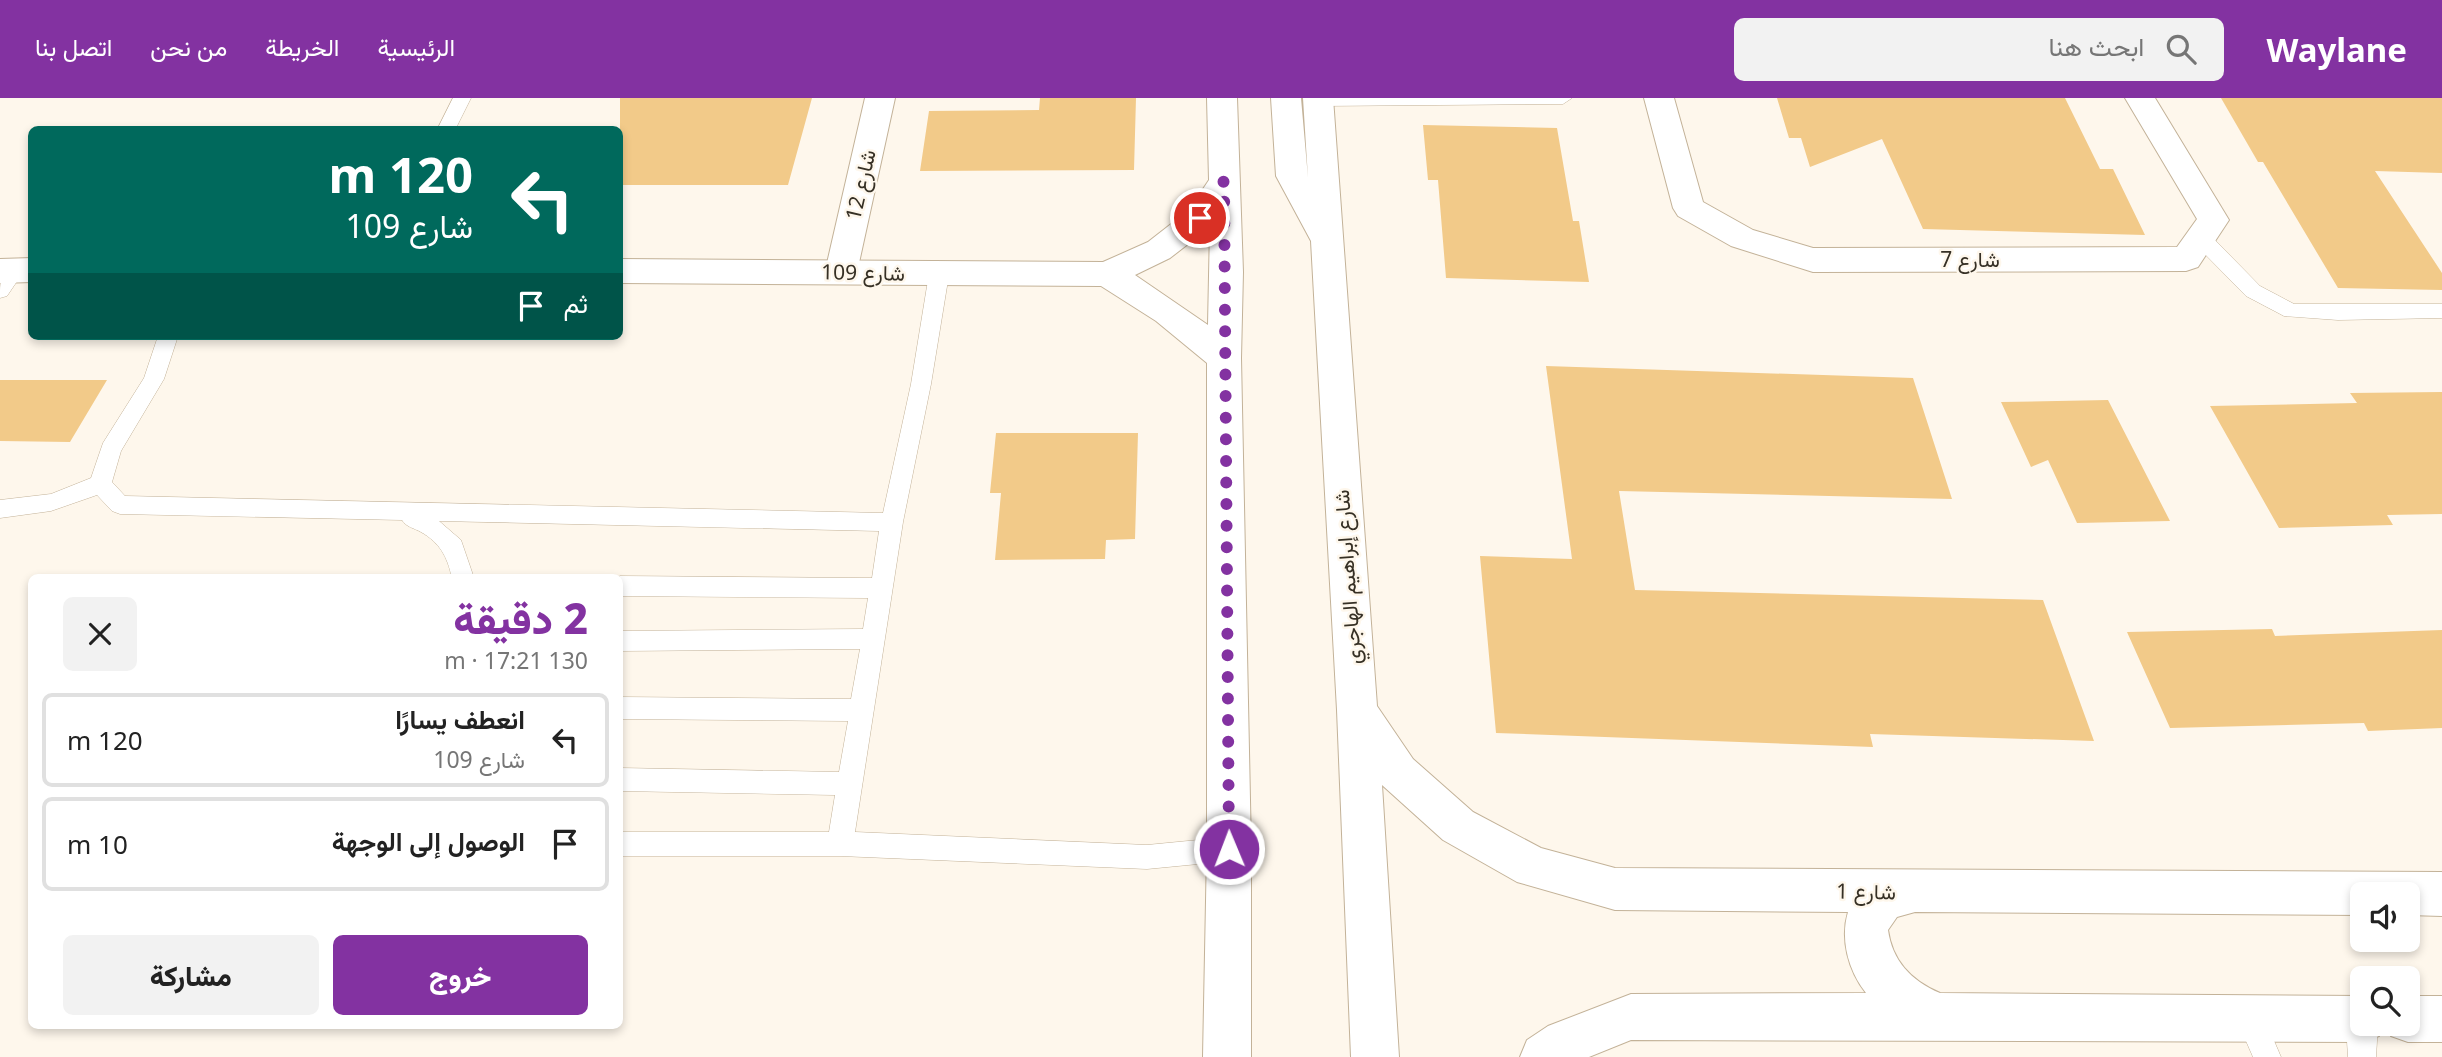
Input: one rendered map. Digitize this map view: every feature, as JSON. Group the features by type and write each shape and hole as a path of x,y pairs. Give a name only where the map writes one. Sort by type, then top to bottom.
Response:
{"street":[{"name":"شارع 12","path":"841,272 880,98"},
{"path":"1222,98 1227,272 1224,358 1229,849 1227,1057"},
{"name":"شارع 7","path":"1659,98 1689,208 1742,238 1813,260 2186,260 2201,238"},
{"path":"2140,98 2213,220 2201,238"},
{"name":"شارع إبراهيم الهاجري","path":"1308,99 1326,241 1357,710 1375,1057"},
{"name":"شارع 109","path":"623,271 1107,274 1159,250 1200,218 1224,181"},
{"name":"شارع 109","path":"1107,274 1149,297 1189,325 1224,358"},
{"name":"شارع 1","path":"1357,710 1398,772 1458,826 1533,867 1615,889 2442,894"},
{"path":"1918,892 1898,894 1881,901 1875,908 1865,933 1868,955 1889,989 1906,1003 1926,1012 1945,1016"},
{"path":"1544,1057 1565,1042 1631,1017 1945,1016 2259,1038 2350,1023"},
{"path":"2420,1019 2442,1019"}],"lane":[{"path":"448,126 462,98"},
{"path":"1308,99 1563,98"},
{"path":"2201,238 2253,291 2291,311 2442,311"},
{"path":"840,844 892,522 921,384 939,274"},
{"path":"0,509 31,509 70,498 100,484 111,449 154,379 167,340"},
{"path":"100,484 120,505 892,522"},
{"path":"402,513 438,530 459,555 462,574"},
{"path":"623,586 881,588"},
{"path":"623,640 873,639"},
{"path":"623,708 861,710"},
{"path":"623,779 849,784"},
{"path":"623,844 840,844 1147,857 1229,849"},
{"path":"2362,1036 2362,1057"}],"building":[{"path":"620,98 812,98 788,185 623,185 623,126 620,126"},
{"path":"1040,98 1136,98 1134,170 920,171 929,111 1039,110"},
{"path":"1777,98 2065,98 2100,169 2113,169 2145,235 1923,229 1882,139 1810,167 1801,138 1789,138"},
{"path":"2221,98 2442,98 2442,173 2375,171 2442,273 2442,290 2338,288 2263,162 2258,162"},
{"path":"1423,125 1557,128 1573,221 1579,221 1589,282 1446,278 1438,180 1428,180"},
{"path":"1546,366 1913,378 1952,499 1619,491 1635,590 2043,600 2094,741 1870,734 1873,747 1496,733 1480,556 1572,559"},
{"path":"0,380 107,380 70,442 0,441"},
{"path":"2442,392 2442,514 2387,515 2393,525 2279,528 2210,406 2357,403 2350,393"},
{"path":"2108,400 2170,521 2077,523 2048,460 2031,467 2001,402"},
{"path":"996,433 1138,433 1135,539 1106,540 1105,559 995,560 1001,493 990,493"},
{"path":"2272,629 2275,636 2442,630 2442,728 2368,731 2364,723 2170,728 2127,632"}],"route":[{"path":"1200,218 1224,181 1227,272 1224,358 1229,849"}]}
